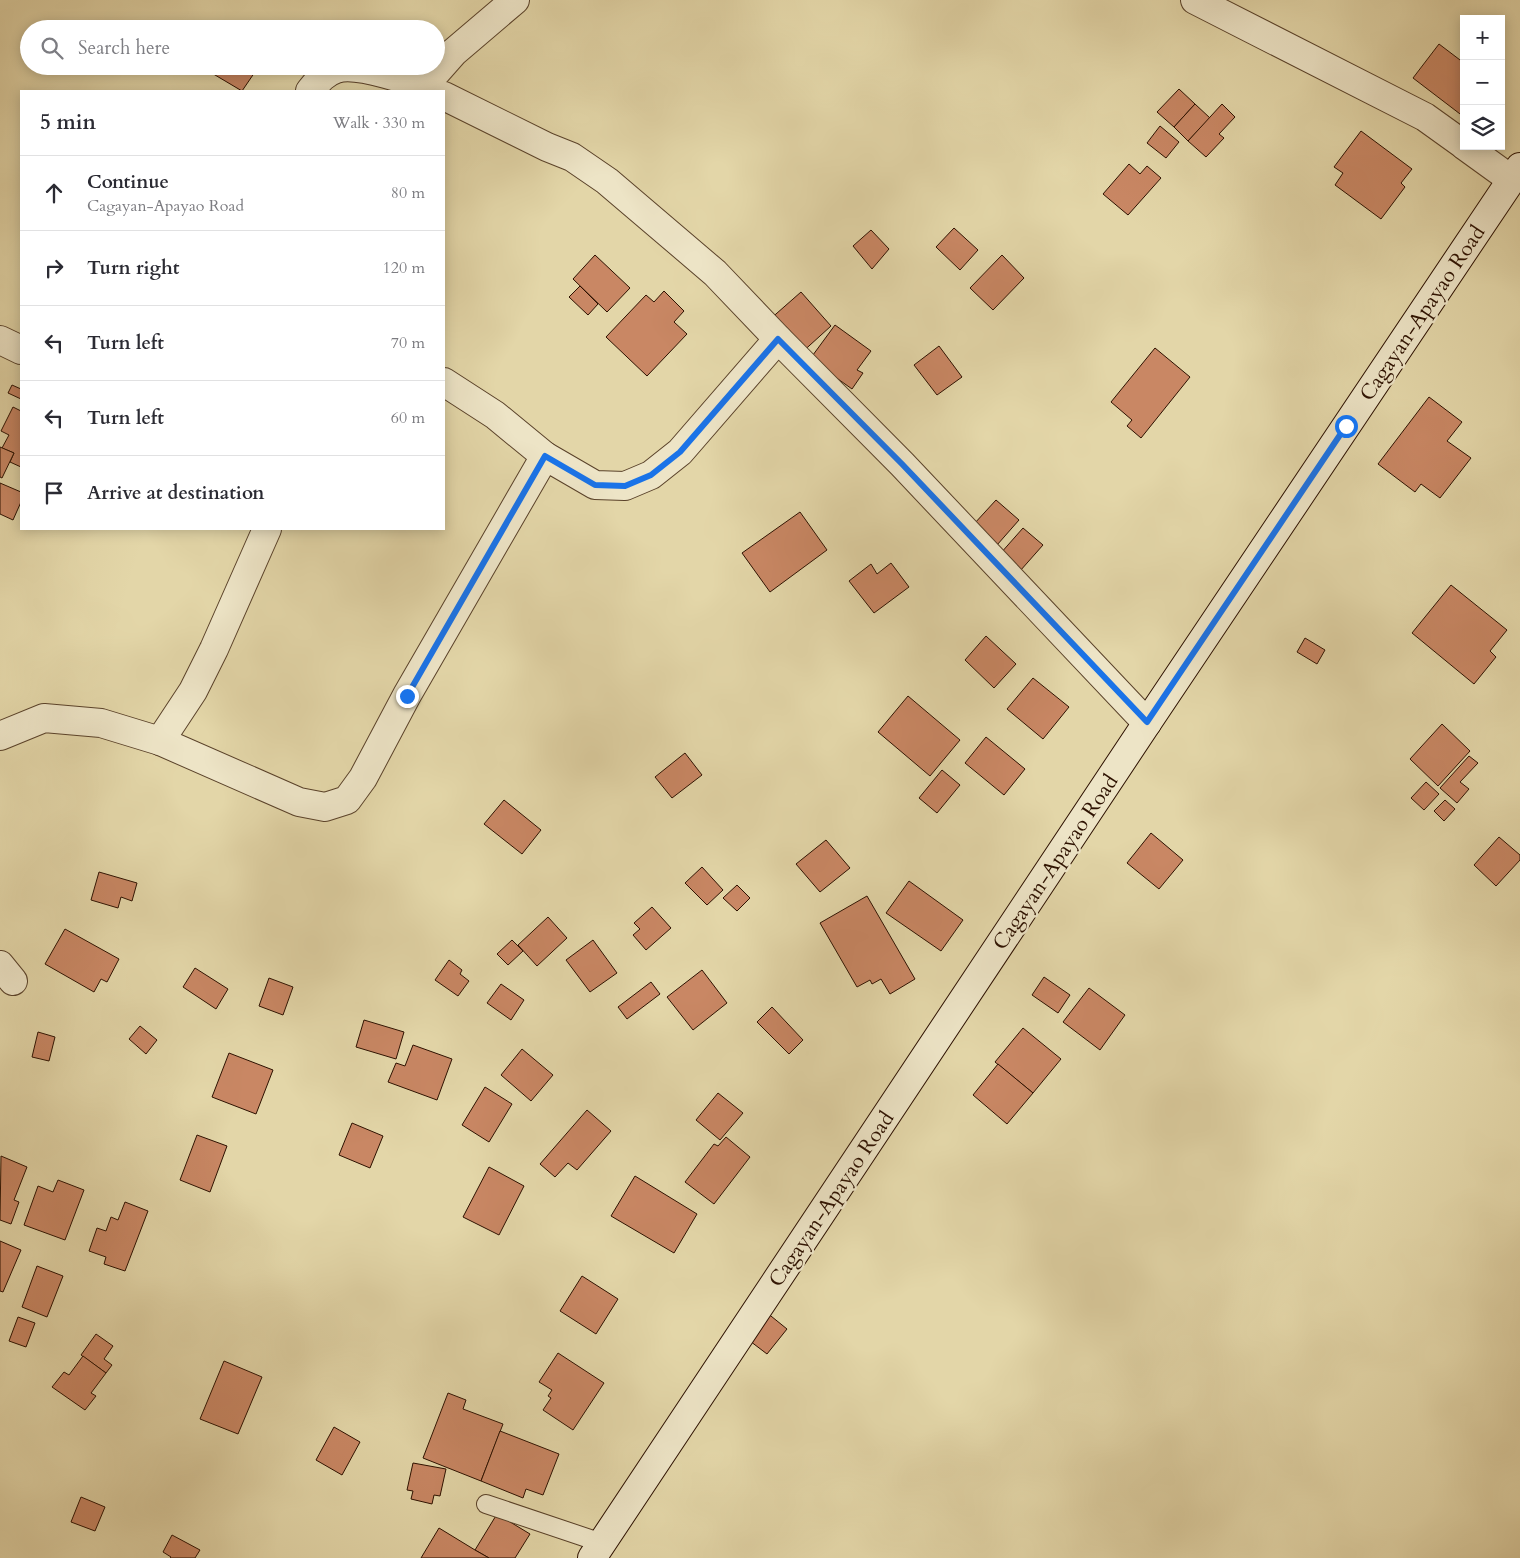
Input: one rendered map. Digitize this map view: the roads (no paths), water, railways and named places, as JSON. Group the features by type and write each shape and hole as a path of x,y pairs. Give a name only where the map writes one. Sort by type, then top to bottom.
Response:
{"street":[{"path":"445,70 454,52 515,0"},
{"path":"1195,0 1425,117 1460,142"},
{"path":"311,90 325,75"},
{"path":"390,75 431,90"},
{"path":"435,90 442,75"},
{"path":"445,96 547,147 572,157 607,181 715,273 902,464 1147,722"},
{"path":"1473,150 1516,173"},
{"name":"Cagayan-Apayao Road","path":"597,1551 1147,722 1516,173"},
{"path":"445,383 495,416 545,456 595,485 625,486 651,475 680,452 778,339"},
{"path":"0,340 20,350"},
{"path":"0,736 44,718 101,723 160,741 299,802 325,807 347,800 363,778 407,696 545,456"},
{"path":"160,741 193,691 214,649 266,530"}],"lane":[{"path":"486,1504 597,1551"}]}
